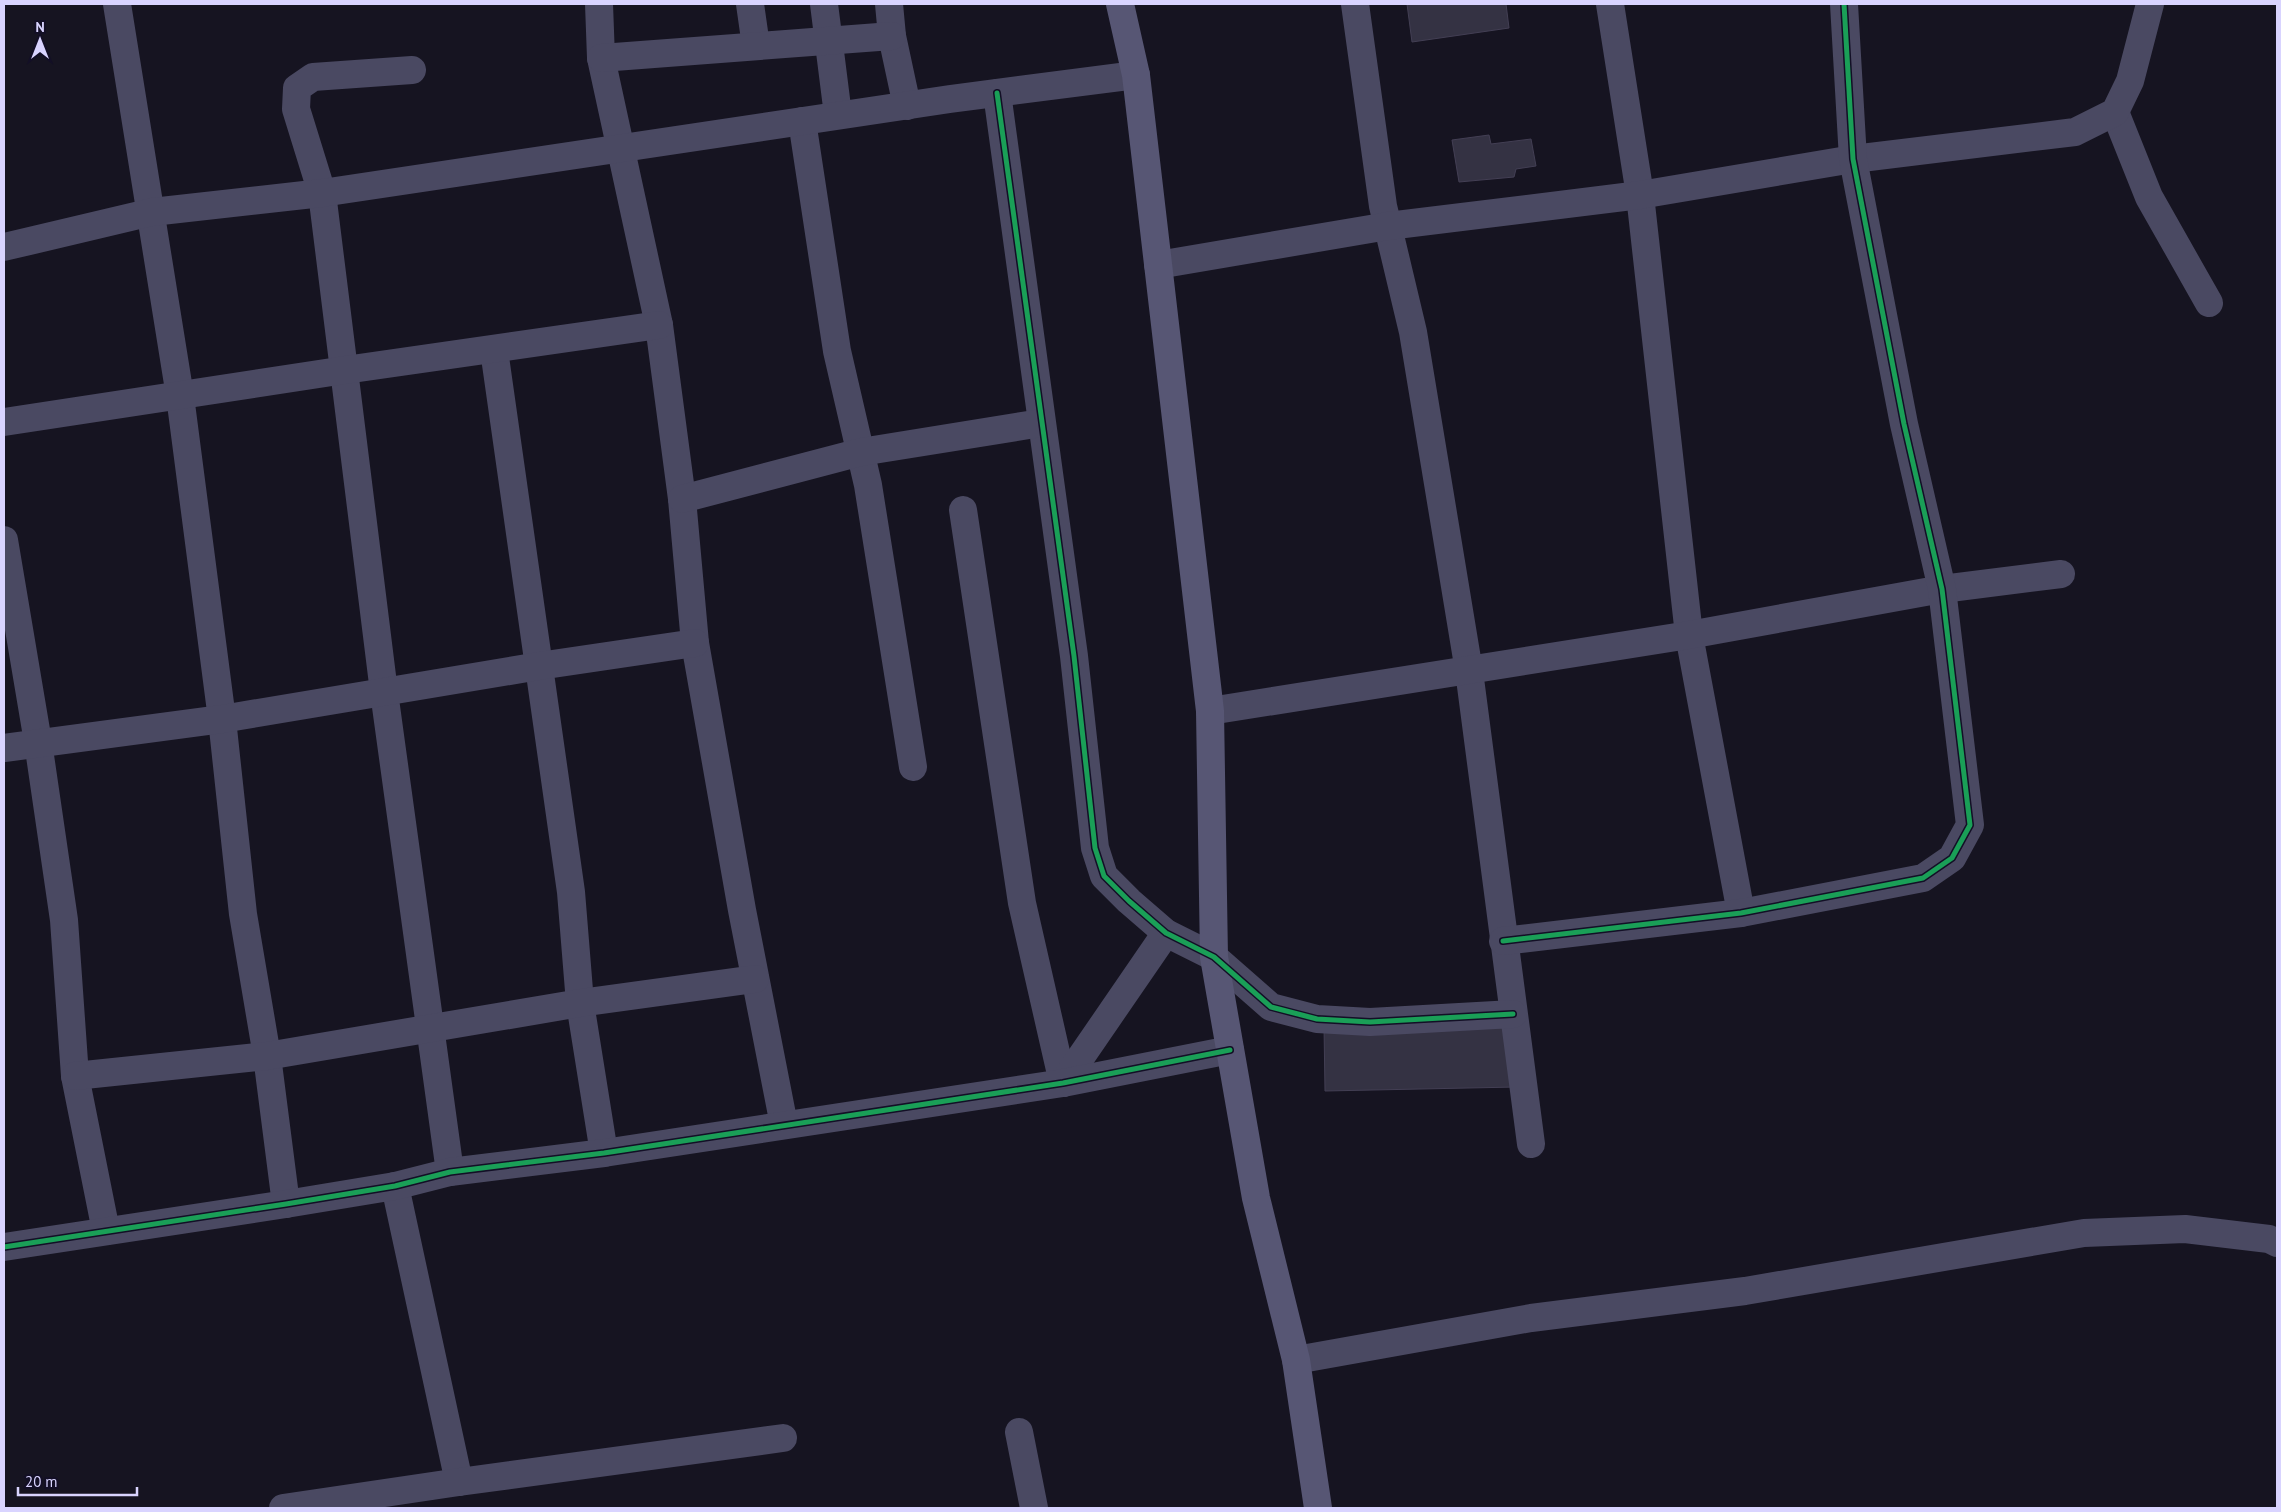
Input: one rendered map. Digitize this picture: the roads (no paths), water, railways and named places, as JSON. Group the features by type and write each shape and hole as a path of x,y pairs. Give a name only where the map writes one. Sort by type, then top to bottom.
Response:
{"main road":[{"path":"1120,4 1136,75 1210,711 1214,957 1256,1198 1296,1360 1318,1508"}],"street":[{"path":"116,4 152,212 180,396 222,719 243,914 267,1056 286,1204"},
{"path":"599,4 601,58 618,148 659,325 682,498 695,643 755,979 784,1125"},
{"path":"750,4 756,46"},
{"path":"824,4 838,115"},
{"path":"888,4 892,36 907,106"},
{"path":"1355,4 1383,206 1412,332 1469,671 1531,1144"},
{"path":"1610,4 1640,195 1689,635 1741,913"},
{"path":"1503,941 1741,913 1923,878 1952,858 1970,825 1942,589 1904,424 1853,159 1844,4"},
{"path":"1158,265 1388,226 1640,195 1853,159 2075,132 2115,112 2130,81 2150,4"},
{"path":"601,58 892,36"},
{"path":"412,70 313,77 297,88 296,109 322,193 384,692 450,1172"},
{"path":"4,247 152,212 322,193 838,115 1136,75"},
{"path":"997,93 1074,656 1095,848 1104,876 1166,933 1214,957 1270,1007 1318,1019 1370,1022 1513,1014"},
{"path":"2115,112 2149,197 2209,303"},
{"path":"802,121 837,351 868,485 913,767"},
{"path":"4,422 659,325"},
{"path":"494,350 571,892 580,1003 604,1153"},
{"path":"682,498 861,452 1041,422"},
{"path":"963,510 1022,903 1063,1083"},
{"path":"4,540 38,742 64,920 75,1076 106,1231"},
{"path":"1210,711 1689,635 1942,589 2061,574"},
{"path":"4,748 222,719 539,666 695,643"},
{"path":"1063,1083 1166,933"},
{"path":"75,1076 267,1056 580,1003 755,979"},
{"path":"4,1246 395,1186 450,1172 604,1153 1063,1083 1230,1050"},
{"path":"395,1186 459,1482"},
{"path":"1296,1360 1531,1318 1745,1291 2084,1233 2185,1229 2269,1238 2277,1242"},
{"path":"1019,1432 1034,1508"},
{"path":"283,1508 783,1438"}]}
